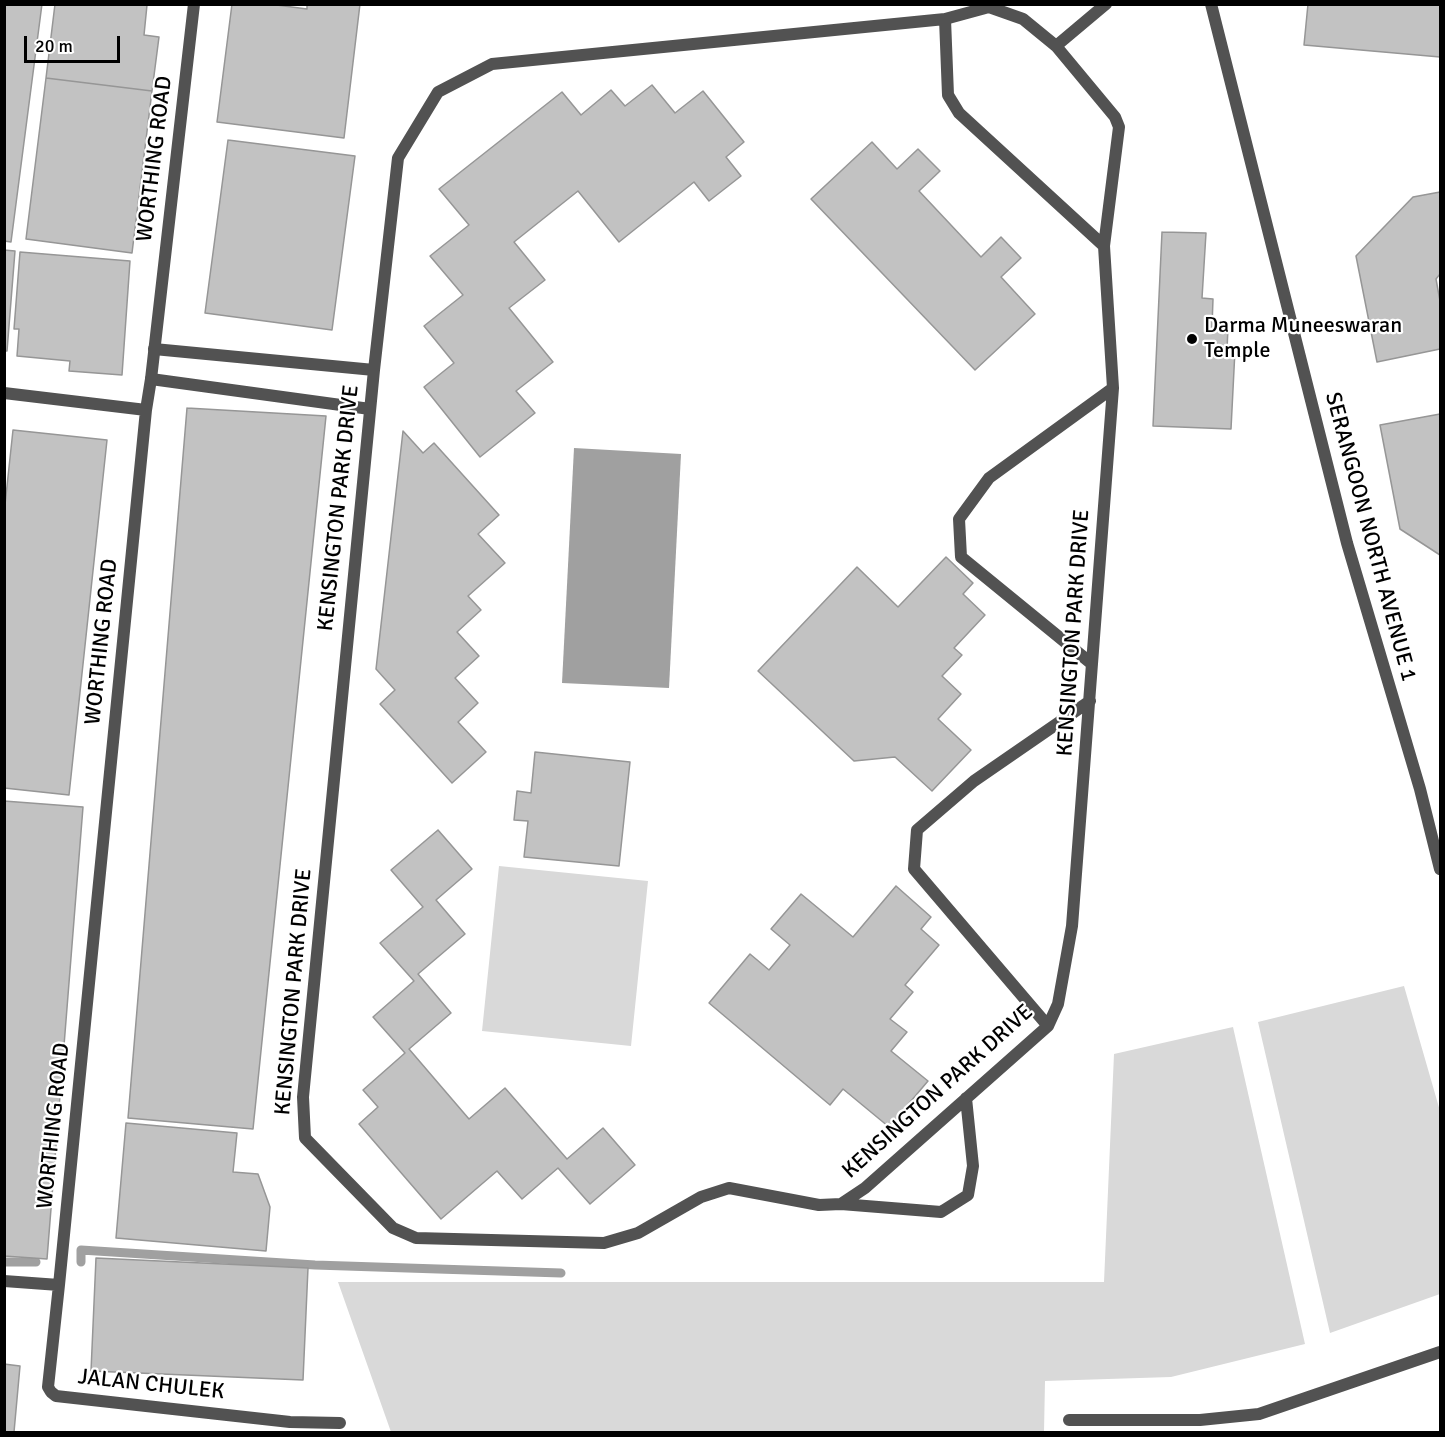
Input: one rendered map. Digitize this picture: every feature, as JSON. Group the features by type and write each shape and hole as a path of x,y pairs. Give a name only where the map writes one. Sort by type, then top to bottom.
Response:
{"street":[{"name":"WORTHING ROAD","path":"59,1285 146,410 194,4"},
{"path":"1056,46 1106,4"},
{"name":"SERANGOON NORTH AVENUE 1","path":"1211,4 1347,543 1420,789 1440,869"},
{"name":"KENSINGTON PARK DRIVE","path":"988,7 1023,19 1056,46 1115,117 1119,127 1104,246 1113,388 1072,926 1058,1004 1047,1026 865,1188 841,1204 819,1205 729,1188 701,1197 638,1233 604,1243 416,1238 393,1228 305,1138 303,1097 370,409 398,158 438,92 492,63 945,19 988,7"},
{"path":"945,19 948,95 959,113 1104,246"},
{"path":"154,349 374,370"},
{"path":"151,379 370,409"},
{"path":"1092,664 961,557 959,519 989,478 1113,388"},
{"path":"4,393 146,410"},
{"path":"1047,1026 914,869 917,830 974,781 1090,701"},
{"path":"841,1204 941,1212 968,1195 973,1166 966,1098"},
{"path":"4,1281 59,1285"},
{"name":"JALAN CHULEK","path":"59,1285 48,1387 56,1396 290,1422 340,1423"},
{"path":"1069,1420 1200,1420 1259,1414 1440,1352"}],"shaded area":[{"path":"574,448 681,454 669,688 562,683"},
{"path":"499,866 648,881 631,1046 482,1031"},
{"path":"1404,986 1440,1111 1440,1294 1330,1333 1258,1022"},
{"path":"1233,1027 1305,1344 1171,1377 1045,1381 1044,1432 391,1432 338,1282 1104,1282 1114,1054"}],"building":[{"path":"4,4 42,4 11,242 4,241"},
{"path":"55,4 147,5 144,35 159,37 152,91 46,78"},
{"path":"232,4 269,4 307,9 307,4 360,4 344,138 217,122"},
{"path":"1308,4 1440,4 1440,57 1304,45"},
{"path":"46,78 152,91 132,253 26,239"},
{"path":"652,85 675,113 703,91 744,142 726,157 741,176 709,201 694,182 619,242 578,191 514,242 545,280 509,308 553,362 516,391 535,413 480,457 424,387 454,363 424,326 463,295 430,256 469,225 439,189 562,92 581,115 611,90 625,106"},
{"path":"228,140 355,156 332,330 205,313"},
{"path":"872,142 897,169 918,149 940,171 919,191 981,257 1001,237 1021,258 1001,277 1035,314 975,370 811,199"},
{"path":"1440,192 1440,274 1436,279 1440,301 1440,349 1377,362 1356,256 1413,197"},
{"name":"Darma Muneeswaran Temple","path":"1162,232 1206,233 1202,298 1213,299 1212,327 1228,327 1227,350 1235,350 1231,429 1153,426"},
{"path":"4,250 15,251 7,351 4,351"},
{"path":"20,252 130,261 122,375 69,371 70,361 17,356 19,329 14,329"},
{"path":"187,408 326,416 253,1129 128,1118"},
{"path":"1440,414 1440,555 1400,529 1380,425"},
{"path":"13,430 107,440 69,795 4,788 4,514"},
{"path":"403,431 423,453 434,443 499,515 478,534 505,563 468,596 481,610 457,632 479,656 455,678 478,703 458,722 486,752 452,783 380,704 395,690 376,669"},
{"path":"946,557 973,583 963,594 985,615 954,648 962,655 942,676 961,694 938,719 971,750 932,791 895,757 854,761 758,671 857,567 898,607"},
{"path":"535,752 630,762 619,866 524,857 528,821 514,820 517,791 531,793"},
{"path":"4,801 83,807 47,1259 4,1256"},
{"path":"438,830 472,869 436,900 465,934 418,974 451,1013 409,1049 469,1119 505,1088 567,1159 603,1128 635,1165 590,1204 558,1168 522,1199 497,1171 441,1219 359,1124 378,1107 363,1090 405,1053 373,1017 414,981 380,943 423,907 391,870"},
{"path":"896,886 931,917 921,929 939,945 905,985 913,992 890,1019 907,1032 891,1051 928,1081 889,1127 843,1089 830,1105 709,1003 750,954 769,970 790,945 771,929 801,894 853,937"},
{"path":"126,1123 237,1133 233,1172 258,1174 270,1207 266,1251 116,1238"},
{"path":"96,1258 308,1268 303,1380 91,1371"},
{"path":"4,1364 20,1366 14,1432 4,1432"}],"waterway":[{"path":"81,1262 81,1250 315,1265 561,1273"},
{"path":"4,1262 36,1262"}],"place":[{"name":"Darma Muneeswaran Temple","path":"1192,339"}]}
